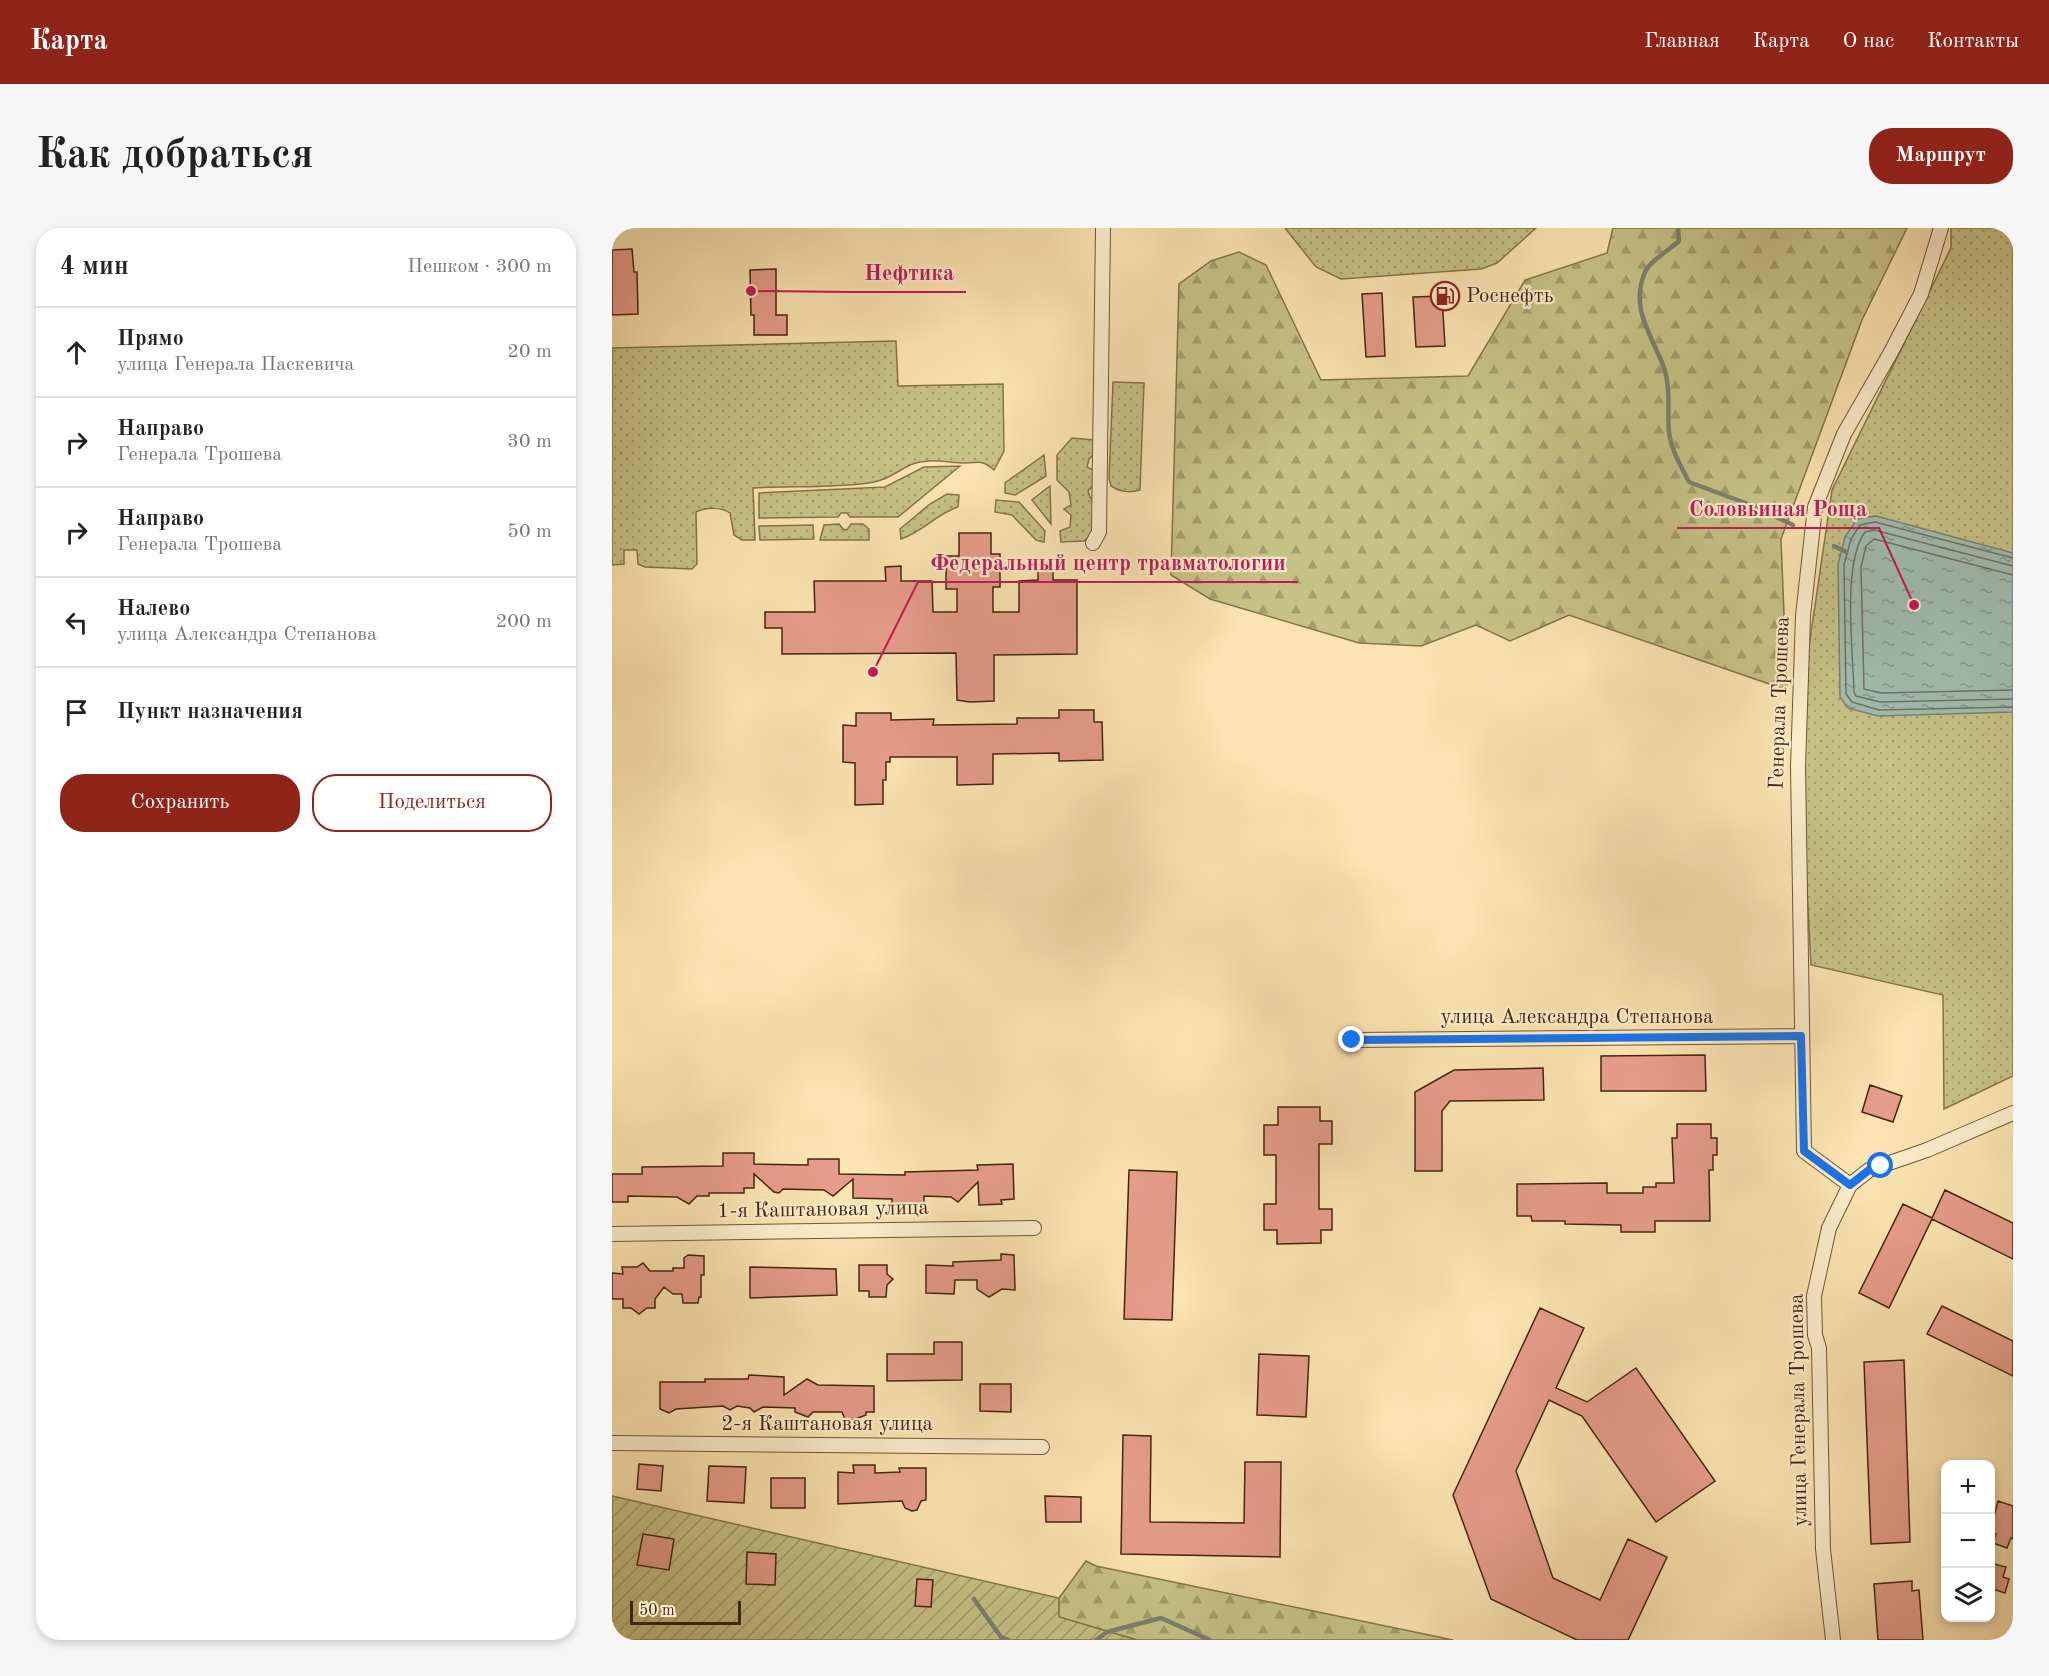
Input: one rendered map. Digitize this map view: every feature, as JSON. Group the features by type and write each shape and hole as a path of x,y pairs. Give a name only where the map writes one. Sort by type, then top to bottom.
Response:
{"street":[{"path":"1093,543 1099,532 1103,228"},
{"name":"Генерала Трошева","path":"1850,1185 1804,1151 1798,765 1803,616 1815,507 1844,434 1921,294 1941,228"},
{"name":"улица Александра Степанова","path":"1352,1040 1801,1036"},
{"path":"1850,1185 1869,1170 1927,1150 2013,1113"},
{"name":"улица Генерала Трошева","path":"1833,1640 1822,1549 1819,1348 1815,1335 1814,1296 1829,1228 1850,1185"},
{"name":"1-я Каштановая улица","path":"612,1234 1034,1228"},
{"name":"2-я Каштановая улица","path":"612,1443 1042,1447"}],"green space":[{"path":"1285,228 1536,228 1497,263 1481,269 1341,279 1316,267"},
{"path":"1613,228 1907,228 1862,320 1781,539 1787,690 1569,615 1510,641 1476,625 1421,646 1359,643 1210,599 1171,575 1179,284 1211,261 1239,252 1266,265 1321,380 1468,376 1525,280 1607,253"},
{"path":"1951,228 2013,228 2013,1076 1944,1109 1943,995 1811,965 1798,721 1832,490 1951,248"},
{"path":"896,341 898,386 1003,384 1004,451 994,470 980,462 923,461 876,482 855,485 753,488 755,540 742,540 734,535 730,513 713,508 704,509 696,512 697,564 692,569 645,567 638,564 637,550 624,550 624,564 612,565 612,348"},
{"path":"1113,382 1144,383 1140,490 1136,491 1115,488 1111,486 1109,478"},
{"path":"1072,438 1094,440 1094,454 1089,459 1087,467 1095,471 1098,481 1088,491 1095,502 1093,533 1084,541 1061,542 1060,531 1070,527 1071,515 1064,509 1071,505 1069,492 1057,480 1057,455"},
{"path":"1044,455 1046,476 1015,495 1005,493 1005,483"},
{"path":"960,466 898,517 850,517 847,513 841,513 838,517 759,518 759,493 885,487 924,467"},
{"path":"1050,486 1051,524 1032,500"},
{"path":"947,494 959,495 958,507 901,539 900,529 930,504"},
{"path":"996,500 1019,502 1045,531 1044,542 1036,540 1012,515 995,512"},
{"path":"839,524 847,530 851,524 863,524 869,529 869,540 820,540 824,525"},
{"path":"813,525 814,539 760,540 759,526"},
{"path":"612,1496 1059,1598 1059,1617 1137,1640 612,1640"},
{"path":"1086,1561 1096,1566 1453,1640 1137,1640 1058,1617 1059,1598"}],"water":[{"path":"1876,516 2013,553 2013,712 1878,716 1848,708 1840,697 1838,564 1845,537 1857,519"}],"building":[{"path":"632,249 634,272 637,272 638,314 612,315 612,250"},
{"path":"776,269 776,315 787,315 787,335 754,335 750,270"},
{"path":"1382,293 1385,356 1366,357 1362,294"},
{"path":"1442,296 1445,346 1416,347 1413,297"},
{"path":"959,533 991,533 991,554 1000,554 1000,587 993,587 993,612 1019,612 1019,581 1038,580 1038,565 1053,565 1053,580 1077,580 1077,654 994,655 994,701 970,702 957,700 956,653 782,654 782,628 765,628 765,612 815,612 814,581 886,581 885,567 901,566 901,581 932,581 933,612 957,612 957,589 946,589 946,556 959,556"},
{"path":"1059,710 1094,710 1094,722 1102,722 1103,760 1059,761 1059,753 993,754 993,784 957,785 957,757 890,757 890,762 886,762 886,780 883,780 883,804 855,805 855,763 843,762 843,725 856,726 856,713 891,713 891,720 934,719 933,725 1017,724 1017,718 1059,718"},
{"path":"1705,1055 1706,1091 1601,1091 1601,1056"},
{"path":"1543,1068 1544,1100 1450,1101 1442,1111 1442,1171 1415,1171 1415,1092 1454,1070"},
{"path":"1870,1085 1902,1096 1893,1122 1862,1112"},
{"path":"1278,1107 1320,1107 1320,1121 1332,1121 1332,1144 1319,1144 1319,1209 1332,1209 1332,1230 1321,1230 1321,1243 1277,1244 1277,1230 1264,1230 1264,1204 1276,1204 1276,1155 1264,1155 1264,1125 1278,1125"},
{"path":"1677,1124 1711,1124 1711,1138 1717,1138 1717,1155 1713,1155 1713,1170 1709,1170 1710,1221 1655,1221 1655,1232 1621,1232 1621,1225 1565,1224 1565,1221 1532,1221 1531,1216 1517,1216 1517,1184 1607,1183 1607,1193 1643,1193 1643,1187 1656,1187 1656,1183 1674,1183 1672,1138 1677,1138"},
{"path":"723,1153 754,1153 754,1164 808,1165 808,1159 839,1159 839,1174 905,1175 905,1172 978,1170 977,1165 1013,1164 1014,1199 1001,1200 1002,1204 979,1205 978,1182 958,1202 951,1197 924,1196 924,1205 909,1206 909,1213 892,1214 892,1199 853,1198 853,1179 833,1196 824,1190 783,1189 779,1193 774,1192 754,1174 754,1188 744,1188 744,1193 709,1193 709,1196 697,1196 689,1204 677,1197 628,1196 628,1202 612,1202 612,1174 642,1174 642,1167 723,1166"},
{"path":"1129,1170 1177,1172 1172,1320 1124,1319"},
{"path":"1945,1190 2013,1223 2013,1259 1932,1219 1889,1308 1859,1293 1903,1204 1932,1218"},
{"path":"1001,1254 1014,1255 1015,1290 1002,1289 989,1297 977,1289 977,1280 955,1280 954,1294 926,1293 926,1265 953,1266 953,1262 1001,1260"},
{"path":"688,1255 704,1256 704,1275 701,1275 701,1297 698,1303 683,1303 682,1294 673,1294 664,1287 655,1299 655,1308 647,1308 639,1314 631,1308 623,1308 623,1299 612,1299 612,1273 623,1274 622,1267 637,1267 643,1263 650,1271 673,1271 673,1268 684,1268 684,1258"},
{"path":"859,1265 887,1265 887,1274 893,1279 887,1285 886,1297 869,1297 869,1291 859,1291"},
{"path":"750,1267 836,1269 837,1295 750,1298"},
{"path":"1942,1306 2013,1341 2013,1376 1927,1334"},
{"path":"1540,1308 1584,1328 1556,1388 1587,1402 1636,1368 1715,1481 1656,1522 1582,1416 1549,1400 1516,1471 1553,1578 1600,1600 1628,1539 1667,1557 1628,1640 1577,1640 1491,1599 1453,1495"},
{"path":"934,1342 962,1342 962,1380 887,1381 887,1354 934,1354"},
{"path":"1259,1354 1309,1356 1306,1417 1257,1415"},
{"path":"1904,1360 1910,1542 1871,1544 1864,1362"},
{"path":"749,1375 784,1377 784,1395 807,1379 818,1385 874,1386 874,1412 866,1412 866,1415 850,1421 845,1419 842,1412 813,1412 808,1417 795,1412 795,1408 763,1407 754,1412 750,1408 737,1406 730,1410 723,1406 676,1409 669,1413 660,1409 660,1382 748,1379"},
{"path":"980,1384 1011,1384 1011,1412 980,1411"},
{"path":"1123,1435 1151,1436 1150,1522 1244,1523 1245,1462 1281,1462 1280,1557 1121,1554"},
{"path":"639,1464 663,1466 661,1491 637,1489"},
{"path":"853,1465 875,1465 875,1473 900,1472 899,1468 926,1468 926,1500 921,1501 917,1510 912,1511 905,1508 902,1501 838,1504 838,1472 854,1473"},
{"path":"709,1466 746,1467 744,1503 707,1501"},
{"path":"771,1478 805,1478 805,1508 771,1508"},
{"path":"1045,1496 1081,1497 1081,1522 1046,1522"},
{"path":"1998,1501 2013,1506 2013,1539 2011,1538 2007,1548 1995,1544 1995,1513"},
{"path":"643,1534 674,1539 669,1570 637,1565"},
{"path":"747,1552 776,1554 775,1585 746,1584"},
{"path":"1995,1564 2006,1567 2003,1577 2009,1579 2005,1593 1995,1590"},
{"path":"917,1579 933,1580 931,1607 915,1606"},
{"path":"1912,1581 1912,1591 1919,1590 1923,1640 1878,1640 1874,1584"}],"waterway":[{"path":"1678,228 1679,241 1647,268 1641,286 1640,299 1644,322 1666,376 1669,432 1674,452 1689,482 1756,507 1793,525"},
{"path":"1834,546 1846,552"},
{"path":"974,1599 1001,1637 1008,1640"},
{"path":"1096,1640 1107,1632 1161,1618 1210,1640"}],"place":[{"name":"Нефтика","path":"751,291"},
{"name":"Роснефть","path":"1445,296"},
{"name":"Соловьиная Роща","path":"1914,605"},
{"name":"Федеральный центр травматологии","path":"873,672"}],"route":[{"path":"1352,1040 1801,1036 1804,1151 1850,1185 1869,1170 1881,1166"}]}
